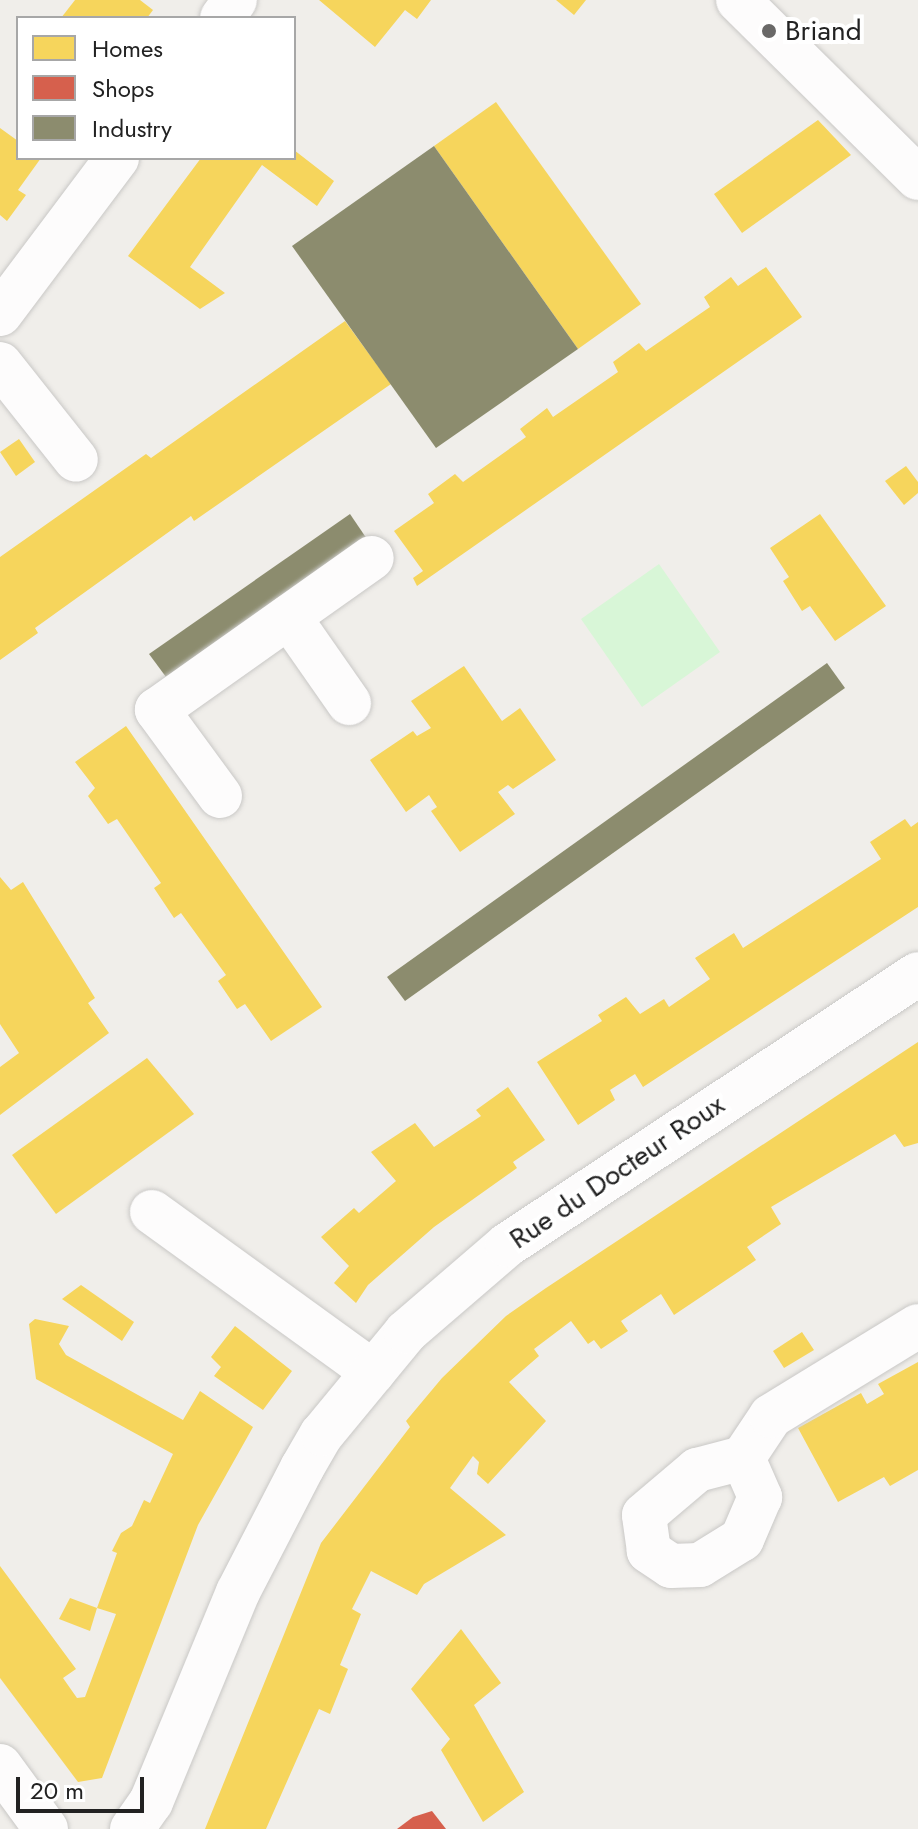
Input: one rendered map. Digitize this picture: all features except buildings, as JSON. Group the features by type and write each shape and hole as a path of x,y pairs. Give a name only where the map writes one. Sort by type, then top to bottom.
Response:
{"street":[{"path":"738,0 918,178"},
{"path":"0,314 116,160"},
{"path":"0,364 76,460"},
{"path":"220,796 157,710 372,558"},
{"path":"289,617 349,703"},
{"name":"Rue du Docteur Roux","path":"132,1829 151,1802 238,1592 302,1468 345,1405 406,1332 507,1245 918,974"},
{"path":"152,1212 373,1372"},
{"path":"743,1458 771,1416 918,1326"},
{"path":"0,1766 46,1829"}],"green space":[{"path":"659,564 720,652 642,707 581,619"}],"place":[{"name":"Briand","path":"769,31"}]}
